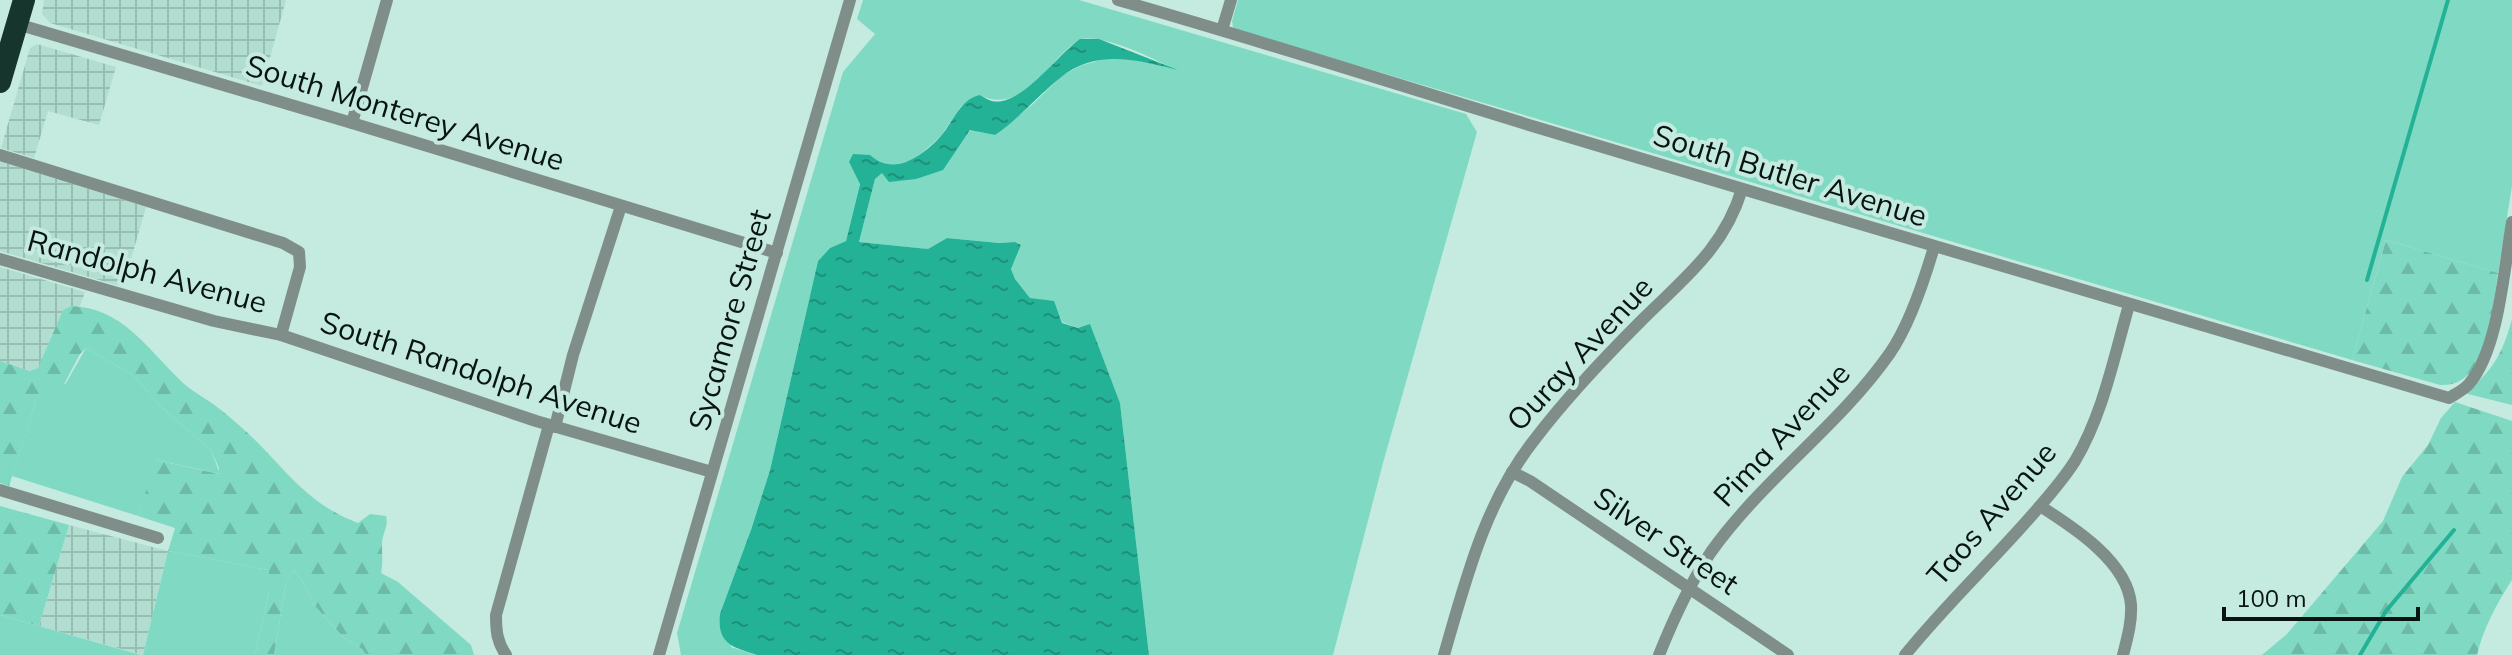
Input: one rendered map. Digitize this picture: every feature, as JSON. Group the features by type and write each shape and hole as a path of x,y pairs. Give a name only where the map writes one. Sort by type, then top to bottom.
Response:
{"highway":[{"path":"0,82 24,0"}],"street":[{"path":"352,123 387,0"},
{"name":"Sycamore Street","path":"658,655 850,0"},
{"name":"South Butler Avenue","path":"1118,0 1934,247 2449,398 2468,386 2482,363 2490,340 2512,222"},
{"path":"1222,30 1231,0"},
{"name":"South Monterey Avenue","path":"17,24 777,253"},
{"path":"0,155 283,243 299,252 300,267 281,335"},
{"name":"Ouray Avenue","path":"1444,655 1477,542 1512,472 1571,394 1698,267 1715,246 1742,189"},
{"path":"503,650 496,632 496,615 621,206"},
{"name":"Pima Avenue","path":"1659,655 1690,588 1711,553 1738,520 1871,379 1891,352 1903,333 1934,247"},
{"name":"Randolph Avenue","path":"0,259 214,321 281,335"},
{"name":"Taos Avenue","path":"1905,655 1934,619 2040,506 2074,463 2100,405 2129,305"},
{"name":"South Randolph Avenue","path":"281,335 552,426 712,472"},
{"name":"Silver Street","path":"1512,472 1530,481 1788,655"},
{"path":"0,490 158,538"},
{"path":"2040,506 2100,550 2120,575 2131,605 2130,627 2123,655"}],"shaded area":[{"path":"44,0 286,0 262,86 50,23 42,14"},
{"path":"37,44 116,67 99,125 48,111 34,158 1,148 30,48"},
{"path":"0,161 146,207 123,287 0,251"},
{"path":"0,267 85,292 80,306 63,310 43,359 38,368 30,371 0,361"},
{"path":"69,525 168,551 143,655 39,626"}],"green space":[{"path":"863,0 1079,0 1466,114 1477,132 1383,463 1333,655 1149,655 1120,403 1090,325 1078,328 1062,322 1050,306 1030,298 1011,269 1021,245 1015,242 947,238 928,249 859,242 875,179 882,172 886,175 960,143 971,130 995,135 1061,76 1080,66 1107,58 1128,58 1171,68 1128,48 1103,40 1082,39 1016,96 993,99 980,95 961,106 941,136 914,160 893,165 849,162 860,183 846,241 830,248 818,261 770,470 751,530 731,647 757,655 681,655 677,633 843,72 875,34 857,19"},
{"path":"1238,0 2512,0 2512,186 2498,273 2386,240 2352,360 1237,30 1232,21"},
{"path":"2386,240 2498,273 2486,343 2469,374 2457,382 2440,385 2352,360"},
{"path":"71,306 104,313 132,331 183,383 234,421 294,481 322,504 358,523 370,514 386,516 381,573 398,582 471,645 474,655 366,655 344,638 313,604 294,570 286,582 274,655 255,655 269,591 269,570 168,551 175,528 138,516 156,460 219,474 211,450 160,406 134,376 86,348 56,399 44,405 36,401 9,486 0,483 0,361 30,371 38,368 63,310"},
{"path":"2512,319 2512,405 2464,393 2482,378 2495,361"},
{"path":"86,348 134,376 160,406 211,450 220,474 157,460 138,516 12,476 36,401 66,383"},
{"path":"2455,402 2512,421 2512,580 2491,616 2477,655 2262,655 2287,634 2383,521 2402,477 2428,445 2441,418"},
{"path":"0,506 69,525 39,626 0,615"},
{"path":"168,551 269,570 269,591 255,655 143,655"},
{"path":"294,570 313,604 344,638 366,655 274,655 286,582"},
{"path":"0,615 141,655 0,655"}],"water":[{"path":"1080,39 1099,39 1178,70 1117,59 1088,63 1074,69 995,135 970,130 943,170 916,179 889,182 882,173 875,179 859,242 928,249 947,238 1015,242 1021,245 1011,269 1030,298 1054,301 1062,323 1078,328 1090,324 1120,403 1149,655 757,655 728,643 721,632 720,614 770,470 818,261 830,248 846,241 860,184 849,162 853,154 870,155 889,164 917,157 941,136 967,101 980,95 992,101 1003,101 1014,96"}],"waterway":[{"path":"2367,280 2448,0"},
{"path":"2360,655 2386,611 2454,530"}]}
